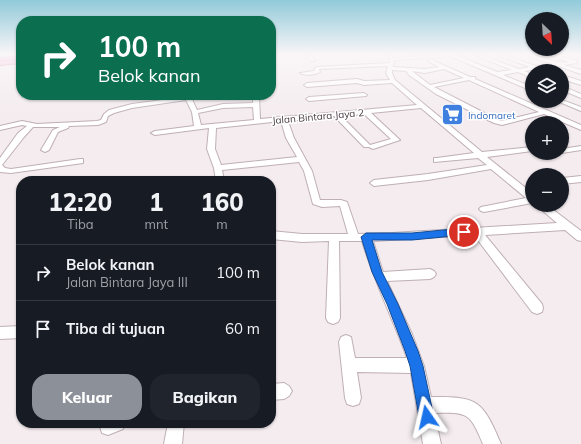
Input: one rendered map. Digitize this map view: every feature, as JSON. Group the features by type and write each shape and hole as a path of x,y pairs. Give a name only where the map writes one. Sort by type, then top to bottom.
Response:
{"street":[{"path":"389,75 393,81 525,193"},
{"path":"412,75 428,87 496,122 502,123 545,112"},
{"path":"432,75 448,83"},
{"path":"465,75 554,116"},
{"path":"486,76 496,75 525,86"},
{"path":"428,87 479,77"},
{"path":"569,79 581,83"},
{"path":"307,85 350,81 366,83 393,81"},
{"path":"350,81 368,100"},
{"path":"508,85 515,84"},
{"path":"492,88 500,87"},
{"path":"569,91 581,96"},
{"path":"309,100 364,95"},
{"path":"2,127 24,123 31,126 98,123 104,121 105,116 108,113 125,108 167,100"},
{"path":"190,100 199,127"},
{"path":"256,100 257,121"},
{"path":"195,112 228,106 256,105"},
{"path":"569,105 579,109"},
{"name":"Jalan Bintara Jaya 2","path":"155,133 257,121 366,112 375,108 423,106"},
{"path":"335,114 370,146 396,140 366,112"},
{"path":"284,119 290,138 308,171 316,202 321,204 339,202 344,204 405,334 417,366 432,444"},
{"path":"569,122 581,121"},
{"path":"569,122 581,128"},
{"path":"45,150 55,131 71,124"},
{"path":"0,163 20,135 31,126"},
{"path":"213,126 211,149 219,176"},
{"path":"569,150 581,148"},
{"path":"437,160 525,150"},
{"path":"218,168 302,158"},
{"path":"0,167 2,170 11,171 80,161"},
{"path":"374,182 428,177 493,166"},
{"path":"569,181 579,180"},
{"path":"518,187 525,186"},
{"path":"484,209 525,200"},
{"path":"550,212 581,237"},
{"path":"276,235 302,238 412,236 568,226"},
{"path":"476,231 537,308"},
{"path":"333,318 334,237"},
{"path":"379,277 430,274"},
{"path":"0,333 16,332"},
{"path":"346,342 353,398"},
{"path":"349,365 417,366"},
{"path":"424,405 461,406 472,409 479,416 492,444"},
{"path":"173,444 175,428"}],"place":[{"name":"Indomaret","path":"452,115"}],"route":[{"path":"427,417 417,366 412,351 377,272 366,237 412,236 464,232"}]}
